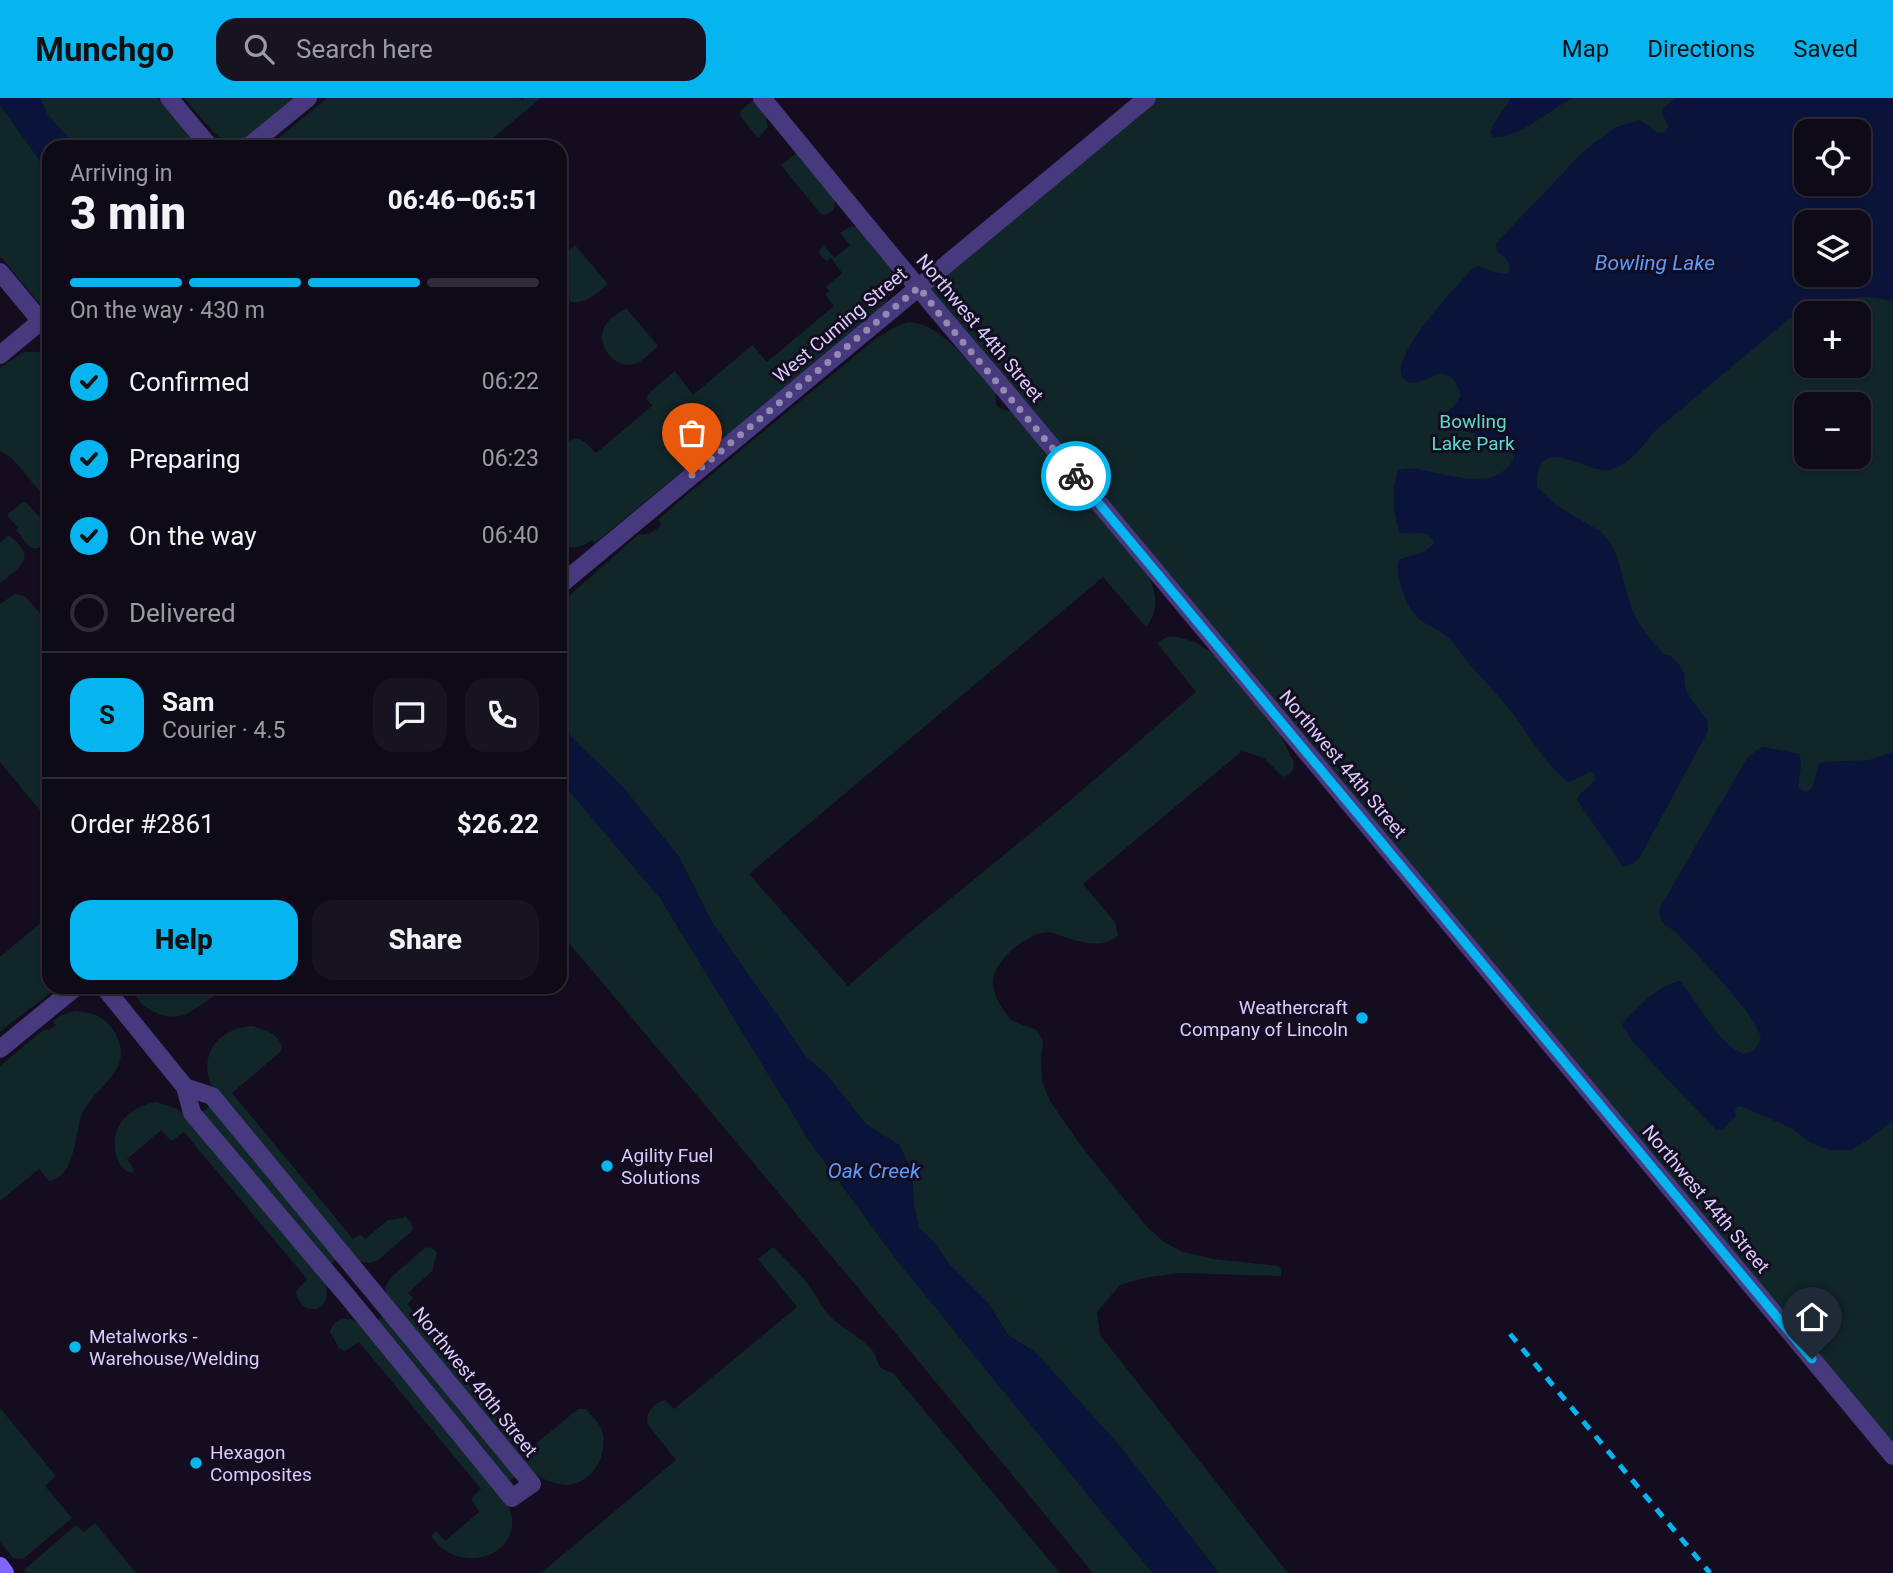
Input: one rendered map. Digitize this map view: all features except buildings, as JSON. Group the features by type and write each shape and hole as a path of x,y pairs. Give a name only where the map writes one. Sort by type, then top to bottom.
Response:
{"main road":[{"path":"0,1566 5,1573"}],"street":[{"path":"169,98 203,140"},
{"path":"257,140 308,98"},
{"name":"Northwest 44th Street","path":"762,98 1893,1456"},
{"name":"West Cuming Street","path":"567,574 1147,98"},
{"path":"0,272 42,322"},
{"path":"0,355 42,328"},
{"path":"0,1049 67,994"},
{"name":"Northwest 40th Street","path":"110,994 185,1087 192,1113 348,1297 512,1499 532,1484 212,1096 185,1087"}],"green space":[{"path":"40,98 158,98 193,140 70,140 47,114"},
{"path":"184,98 298,98 249,139 225,140 213,132"},
{"path":"327,98 519,98 522,101 525,98 541,98 493,140 276,140"},
{"name":"Bowling Lake Park","path":"1147,98 1893,98 1893,1456 919,287"},
{"path":"752,101 757,102 769,117 766,119 768,127 758,138 741,117 740,111"},
{"path":"0,105 42,163 42,307 0,256"},
{"path":"798,152 835,201 830,213 820,213 781,165"},
{"path":"851,226 858,227 888,264 893,283 883,306 595,543 592,540 581,546 567,546 567,443 580,440 596,453 652,406 647,400 648,394 675,371 693,395 752,345 767,362 834,306 825,294 829,291 826,287 842,273 831,258 826,261 818,252 824,246 835,258 850,245 840,233"},
{"path":"575,245 608,284 586,300 567,300 567,252"},
{"path":"626,308 658,346 642,360 631,365 624,365 612,358 602,339 607,323"},
{"path":"908,322 937,332 989,383 995,393 997,405 1011,411 1148,575 1155,595 1155,608 1146,627 1103,577 749,874 848,986 1196,692 1157,643 1167,637 1195,642 1212,653 1279,733 1294,762 1293,770 1288,775 1283,777 1264,758 1242,751 1083,884 1115,922 1118,935 1112,940 1099,943 1076,940 1051,932 1033,936 1014,948 999,965 993,988 1002,1008 1012,1021 1035,1029 1043,1040 1042,1081 1050,1101 1081,1146 1147,1227 1164,1242 1183,1252 1214,1259 1278,1266 1281,1269 1281,1276 1179,1273 1144,1278 1120,1285 1097,1312 1100,1335 1288,1573 1219,1573 1118,1444 1036,1353 1008,1335 988,1303 919,1229 912,1171 899,1145 866,1124 826,1074 807,1058 713,924 679,857 622,786 567,732 567,598 639,534 649,534 657,529 662,524 658,520 677,503 874,340"},
{"path":"24,352 42,352 42,494 11,457 0,451 0,368"},
{"path":"26,502 42,520 42,546 38,548 27,544 7,515"},
{"path":"9,535 22,548 24,557 16,570 0,583 0,543"},
{"path":"15,594 25,596 42,616 42,813 0,762 0,604"},
{"path":"567,788 660,898 810,1142 896,1259 1153,1573 1093,1573 567,940"},
{"path":"42,922 42,994 49,994 0,1032 0,957"},
{"path":"136,994 220,994 186,1014 174,1017 155,1012 139,1000"},
{"path":"75,1011 98,1016 111,1027 120,1047 121,1058 117,1069 94,1096 81,1117 72,1155 64,1172 49,1181 39,1169 0,1201 0,1066 43,1030 49,1030 56,1025 53,1021"},
{"path":"252,1026 274,1035 282,1047 280,1052 232,1093 353,1239 360,1234 365,1239 388,1220 405,1216 409,1220 412,1225 411,1232 377,1261 357,1261 215,1093 207,1069 212,1048 228,1033"},
{"path":"157,1102 177,1109 187,1116 325,1282 327,1293 321,1306 310,1309 299,1300 296,1291 307,1279 184,1132 170,1140 161,1130 127,1159 134,1170 132,1173 121,1166 115,1147 118,1128 129,1114 138,1108"},
{"path":"210,1106 338,1258 328,1266 200,1114"},
{"path":"426,1247 437,1253 433,1270 408,1293 413,1298 407,1304 528,1450 578,1409 586,1409 599,1425 604,1440 601,1458 585,1479 563,1485 532,1472 387,1297 385,1288 391,1277"},
{"path":"773,1247 807,1282 829,1315 868,1345 880,1366 893,1373 1060,1573 541,1573 676,1460 648,1425 647,1416 654,1406 665,1400 674,1409 797,1307 758,1259"},
{"path":"385,1315 518,1474 508,1483 374,1323"},
{"path":"351,1319 362,1326 506,1500 512,1516 511,1532 505,1544 495,1552 482,1557 454,1555 441,1548 431,1536 437,1532 445,1541 479,1512 471,1499 481,1489 359,1342 345,1351 339,1348 330,1332 335,1323"},
{"path":"0,1408 56,1476 45,1486 72,1518 23,1559 13,1558 0,1542"},
{"path":"95,1523 136,1573 27,1573 24,1570 76,1525 84,1532"}],"water":[{"path":"0,98 40,98 47,114 70,140 42,140 42,163 0,105"},
{"path":"1511,98 1573,98 1514,133 1494,137 1490,133 1493,125"},
{"name":"Bowling Lake","path":"1675,98 1893,98 1893,301 1868,297 1834,301 1794,301 1794,316 1654,432 1629,460 1608,470 1553,457 1544,461 1539,470 1537,487 1556,505 1601,532 1610,542 1617,556 1631,607 1640,625 1665,655 1671,656 1679,664 1689,696 1707,720 1708,731 1640,857 1634,863 1623,867 1577,800 1595,780 1594,773 1589,772 1567,782 1559,775 1508,707 1450,639 1415,615 1399,580 1399,560 1423,552 1434,542 1427,535 1400,533 1394,510 1394,493 1396,477 1402,469 1481,479 1501,473 1509,466 1513,457 1510,449 1501,443 1441,425 1443,415 1454,406 1461,395 1449,376 1443,374 1416,383 1409,382 1401,375 1403,362 1423,326 1472,269 1478,266 1499,273 1508,272 1508,262 1498,253 1496,243 1584,151 1614,128 1640,120 1658,133 1665,132 1668,126 1662,113 1664,107"},
{"name":"Oak Creek","path":"567,732 622,786 679,857 713,924 807,1058 826,1074 866,1124 899,1145 912,1171 919,1229 988,1303 1008,1335 1036,1353 1118,1444 1219,1573 1153,1573 1110,1522 896,1259 810,1142 660,898 567,788"},
{"path":"1764,747 1799,754 1799,788 1806,792 1812,788 1818,766 1822,762 1869,760 1893,752 1893,1120 1852,1150 1829,1150 1811,1143 1793,1129 1741,1106 1735,1111 1736,1117 1722,1129 1716,1130 1630,1038 1622,1025 1650,996 1680,981 1716,1031 1733,1048 1743,1054 1753,1050 1759,1043 1761,1036 1748,1013 1675,931 1665,925 1660,918 1659,909 1746,760 1756,750"}],"railway":[{"path":"1510,1334 1710,1573"}],"way so far":[{"path":"692,475 919,287 1076,476"}],"place":[{"name":"Weathercraft Company of Lincoln","path":"1362,1018"},
{"name":"Agility Fuel Solutions","path":"607,1166"},
{"name":"Metalworks - Warehouse/Welding","path":"75,1347"},
{"name":"Hexagon Composites","path":"196,1463"}],"route":[{"path":"1076,476 1812,1359"}]}
